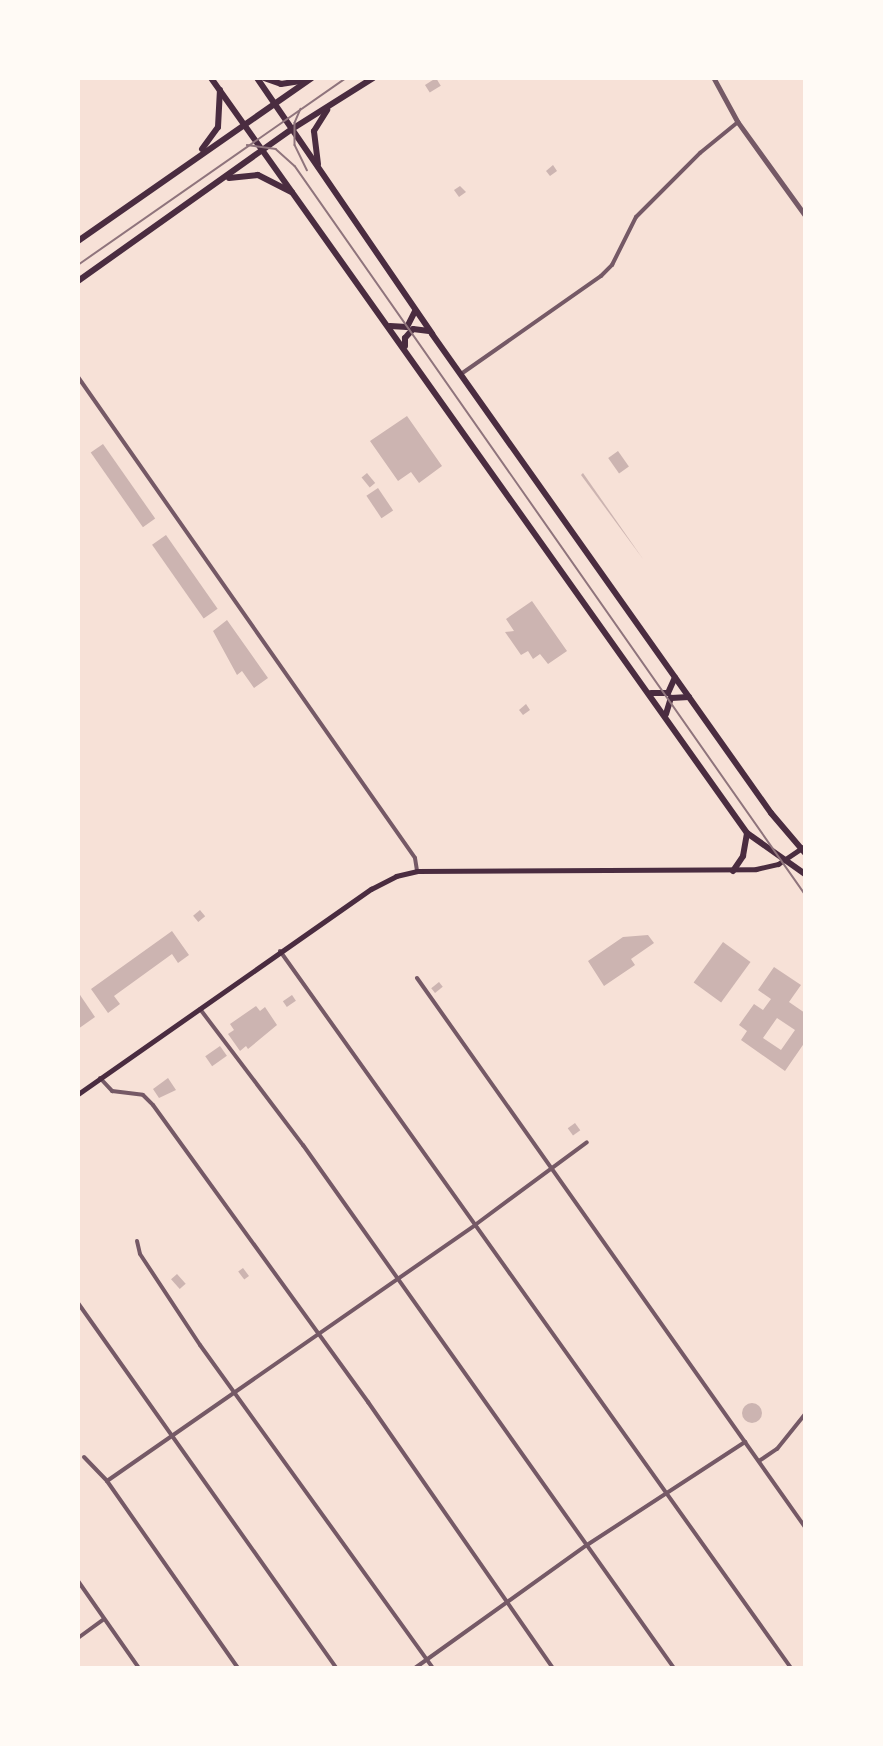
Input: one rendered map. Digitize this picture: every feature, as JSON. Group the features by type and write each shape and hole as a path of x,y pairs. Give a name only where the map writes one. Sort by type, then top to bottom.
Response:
{"main road":[{"path":"212,78 666,715 747,833 805,874"},
{"path":"78,1094 280,951 371,889 396,876 417,872 734,871 770,867 804,849 771,813 432,334 257,78"},
{"path":"264,78 281,84 311,79"},
{"path":"78,281 292,129 373,78"},
{"path":"78,241 311,79"},
{"path":"196,157 218,127 220,90"},
{"path":"320,170 314,132 333,103"},
{"path":"217,183 233,177 258,175 295,194"},
{"path":"389,326 407,327 414,319 415,309"},
{"path":"406,350 405,338 413,329 421,327 432,334"},
{"path":"650,693 668,693 675,676"},
{"path":"666,715 671,698 690,698"},
{"path":"734,871 743,856 747,833"}],"street":[{"path":"714,78 738,122 805,215"},
{"path":"461,374 607,271 636,217 700,153 738,122"},
{"path":"78,377 415,858 417,872"},
{"path":"280,951 791,1668"},
{"path":"417,978 805,1527"},
{"path":"200,1008 397,1277 674,1668"},
{"path":"100,1078 112,1091 143,1095 153,1105 553,1668"},
{"path":"107,1481 474,1225 586,1142"},
{"path":"137,1241 141,1254 234,1392 433,1668"},
{"path":"78,1303 336,1668"},
{"path":"759,1461 777,1449 805,1414"},
{"path":"415,1668 587,1545 667,1495 745,1442"},
{"path":"84,1457 107,1481 238,1668"},
{"path":"78,1581 139,1668"},
{"path":"78,1638 104,1619"}],"building":[{"path":"436,78 441,86 430,93 425,85"},
{"path":"553,165 557,171 550,176 546,171"},
{"path":"460,186 466,192 459,197 454,190"},
{"path":"407,416 442,466 419,483 411,472 398,481 370,441"},
{"path":"103,444 155,519 143,527 91,453"},
{"path":"618,451 629,467 619,473 608,458"},
{"path":"367,473 375,483 370,488 362,477"},
{"path":"583,473 643,559 581,475"},
{"path":"378,488 393,510 381,518 366,496"},
{"path":"166,535 218,609 204,618 152,545"},
{"path":"532,601 567,651 548,664 540,654 533,659 528,651 521,655 505,632 514,631 506,619"},
{"path":"227,620 268,678 254,688 242,671 237,675 213,631"},
{"path":"526,704 530,710 523,715 519,710"},
{"path":"200,910 205,916 198,922 193,916"},
{"path":"172,931 189,955 178,963 172,954 114,996 120,1004 108,1013 91,989"},
{"path":"648,935 654,943 631,959 635,965 604,986 588,961 623,937"},
{"path":"723,942 751,962 721,1002 694,982"},
{"path":"774,967 801,985 789,1002 805,1013 805,1042 785,1071 741,1040 747,1031 739,1025 754,1004 763,1010 771,999 758,990","holes":["777,1018 795,1030 781,1050 763,1038"]},
{"path":"439,982 443,987 435,993 431,988"},
{"path":"78,992 95,1017 78,1029"},
{"path":"292,995 296,1001 287,1007 283,1001"},
{"path":"256,1006 260,1011 265,1007 277,1025 248,1049 246,1046 240,1051 228,1034 234,1030 230,1024"},
{"path":"220,1046 227,1056 212,1066 205,1056"},
{"path":"168,1078 176,1090 159,1098 153,1089"},
{"path":"575,1123 580,1130 573,1136 568,1128"},
{"path":"243,1268 249,1276 244,1280 238,1272"},
{"path":"177,1274 186,1284 180,1289 171,1279"},
{"path":"752,1403 759,1406 762,1413 759,1420 752,1423 745,1420 742,1413 745,1406"}],"tram line":[{"path":"78,265 346,78"},
{"path":"301,109 295,123 295,145 307,170"},
{"path":"247,145 276,149 295,166 805,894"}]}
